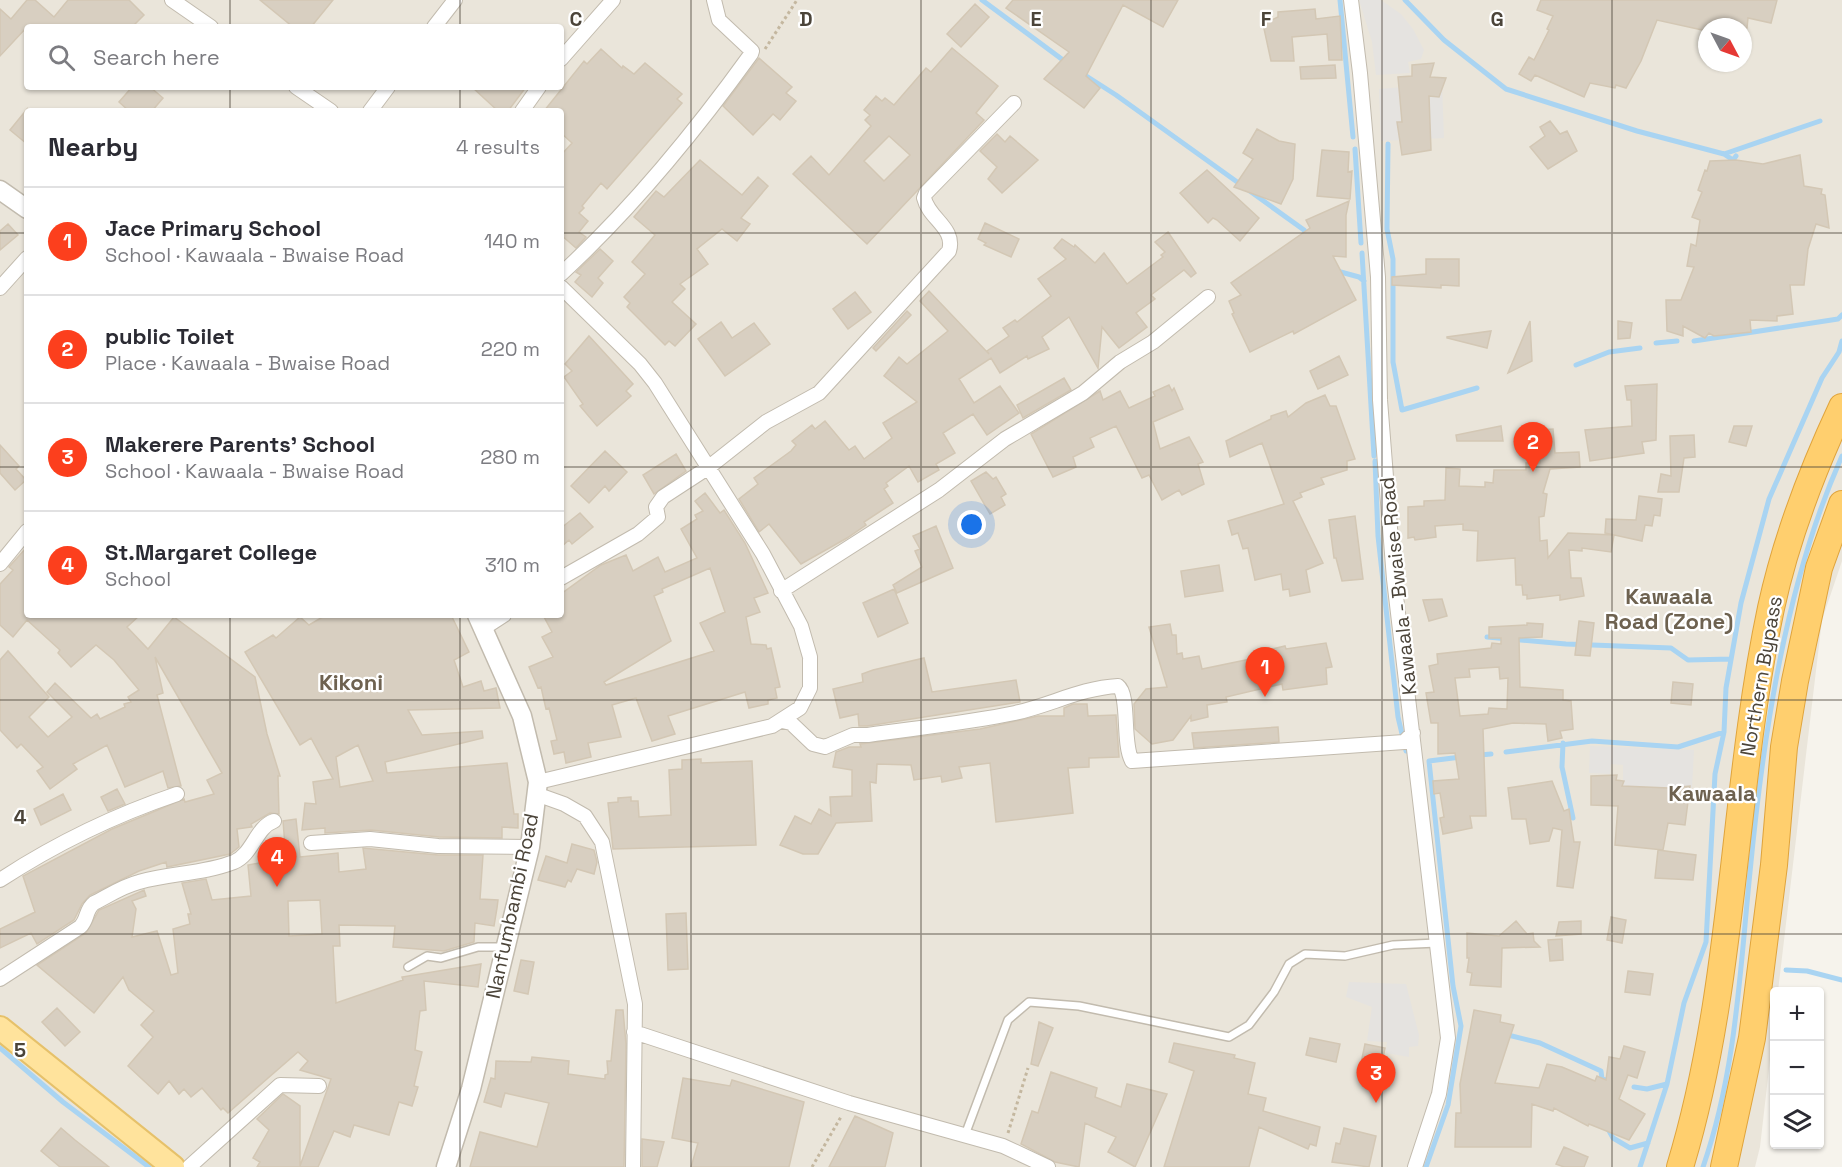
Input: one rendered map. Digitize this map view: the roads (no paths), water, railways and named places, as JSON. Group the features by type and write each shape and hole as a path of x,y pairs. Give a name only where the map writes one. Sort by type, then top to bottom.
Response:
{"highway":[{"name":"Northern Bypass","path":"1680,1167 1697,1111 1719,983 1743,778 1772,606 1785,555 1807,490 1842,407"},
{"name":"Northern Bypass","path":"1726,1164 1752,1038 1774,865 1784,747 1793,692 1820,568 1842,504"}],"main road":[{"path":"0,1028 173,1167"}],"street":[{"path":"172,0 207,24"},
{"path":"436,24 455,0"},
{"path":"564,56 613,0"},
{"path":"564,271 627,211 708,113 752,52 723,24 714,0"},
{"name":"Kawaala - Bwaise Road","path":"1351,0 1360,73 1378,277 1380,400 1394,579 1448,1038 1439,1094 1415,1167"},
{"path":"301,90 327,108"},
{"path":"372,108 386,90"},
{"path":"524,108 537,90"},
{"path":"564,576 645,529 658,517 657,507 663,497 709,466 766,422 819,393 949,251 952,242 950,235 927,207 924,198 926,193 1014,104"},
{"path":"0,190 24,207"},
{"path":"0,288 24,261"},
{"path":"537,788 772,726 800,708 810,687 811,675 804,634 763,554 670,404 640,364 564,290"},
{"path":"781,591 939,490 1005,439 1083,393 1120,362 1153,342 1208,297"},
{"path":"0,564 24,535"},
{"name":"Nanfumbambi Road","path":"446,1167 471,1089 530,847 537,788 522,716 480,622"},
{"path":"782,721 791,723 813,744 825,747 853,735 974,721 1032,709 1080,691 1118,686 1123,693 1125,737 1132,761 1404,742 1413,734"},
{"path":"537,788 585,816 602,842 635,1004 633,1167"},
{"path":"0,880 35,857 134,808 177,794"},
{"path":"0,979 80,927 93,903 140,881 189,874 234,862 250,850 266,825 274,820"},
{"path":"311,843 370,839 438,846 530,847"},
{"path":"634,1032 849,1103 1003,1146 1048,1167"},
{"path":"189,1167 280,1085 319,1086"}],"lane":[{"path":"965,1135 1008,1020 1029,1002 1079,1006 1229,1036 1249,1025 1274,992 1289,964 1305,954 1345,956 1393,945 1437,943"},
{"path":"408,967 427,956 441,958 478,947 505,947"}],"waterway":[{"path":"982,0 1067,63"},
{"path":"1340,0 1353,137"},
{"path":"1405,0 1444,40 1506,89 1637,131 1724,154 1820,121"},
{"path":"1080,72 1116,95 1304,230 1308,236"},
{"path":"1388,144 1387,229 1393,259 1393,362 1402,410 1477,388"},
{"path":"1355,149 1361,243"},
{"path":"1724,154 1733,160 1736,156"},
{"path":"1362,253 1374,456"},
{"path":"1337,271 1359,277 1364,281"},
{"path":"1694,341 1838,319 1842,315"},
{"path":"1656,343 1677,341"},
{"path":"1640,1167 1667,1084 1684,1003 1706,942 1715,774 1724,732 1726,688 1741,603 1769,499 1822,378 1839,352 1842,341"},
{"path":"1576,365 1609,352 1640,348"},
{"path":"1703,1167 1723,1095 1730,1058 1755,820 1780,660 1806,555 1842,456"},
{"path":"1375,461 1378,536 1398,717 1406,751"},
{"path":"1487,637 1566,644 1671,648 1688,660 1731,659"},
{"path":"1506,752 1592,741 1678,747 1724,732"},
{"path":"1563,743 1562,767 1573,818"},
{"path":"1480,755 1491,754"},
{"path":"1426,1167 1448,1105 1461,1026 1453,986 1429,761 1461,757"},
{"path":"1786,970 1807,971 1842,980"},
{"path":"1504,1034 1540,1043 1601,1071 1602,1079 1606,1080"},
{"path":"0,1048 63,1102 149,1167"},
{"path":"1634,1087 1647,1089 1667,1084"},
{"path":"1607,1127 1613,1138 1630,1148 1648,1143"}],"place":[{"name":"public Toilet","path":"1533,472"},
{"name":"Jace Primary School","path":"1265,697"},
{"name":"St.Margaret College","path":"277,887"},
{"name":"Makerere Parents' School","path":"1376,1103"}],"district":[{"name":"Kawaala Road (Zone)","path":"1669,608"},
{"name":"Kikoni","path":"351,682"},
{"name":"Kawaala","path":"1712,793"}]}
